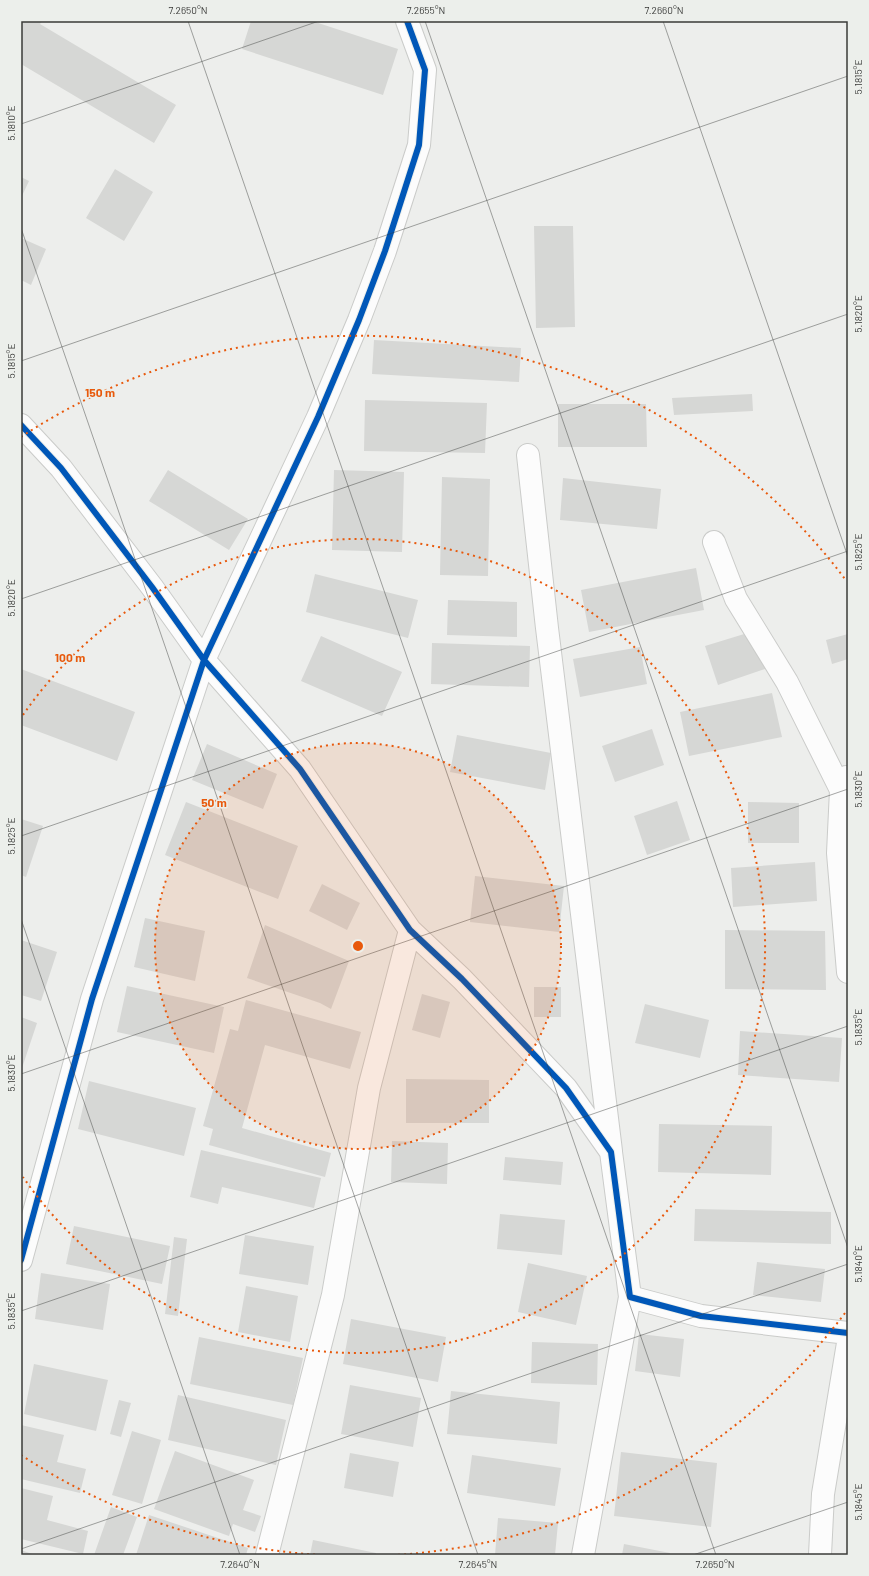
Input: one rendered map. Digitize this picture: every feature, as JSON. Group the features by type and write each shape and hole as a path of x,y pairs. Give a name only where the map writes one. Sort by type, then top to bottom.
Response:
{"street":[{"path":"21,1260 92,999 204,660 318,416 359,320 385,251 419,145 425,70 407,21"},
{"path":"21,425 61,468 152,587 204,660 300,770 410,930 462,979 566,1088 611,1152"},
{"path":"528,455 547,628 630,1297 583,1555"},
{"path":"714,542 736,599 787,682 844,782 838,853 848,972"},
{"path":"267,1555 333,1295 369,1088 410,930"},
{"path":"630,1297 701,1316 848,1333"},
{"path":"820,1555 823,1494 848,1343"}],"building":[{"path":"21,21 42,21 40,24 176,105 154,143 21,64"},
{"path":"251,21 312,21 398,49 383,95 242,49"},
{"path":"115,169 153,192 124,241 86,218"},
{"path":"21,177 29,181 21,198"},
{"path":"534,226 573,226 575,327 536,328"},
{"path":"21,238 46,249 31,285 21,280"},
{"path":"374,340 521,348 519,382 372,374"},
{"path":"752,394 753,411 674,415 672,398"},
{"path":"365,400 487,403 485,453 364,451"},
{"path":"558,404 646,404 647,447 558,447"},
{"path":"168,470 248,519 229,550 149,501"},
{"path":"334,470 404,472 402,552 332,550"},
{"path":"442,477 490,479 488,576 440,575"},
{"path":"563,478 661,489 657,529 560,520"},
{"path":"696,568 704,610 589,632 581,590"},
{"path":"315,574 418,600 408,638 306,612"},
{"path":"448,600 517,602 517,637 447,635"},
{"path":"754,631 768,668 718,685 705,646"},
{"path":"848,634 848,659 832,664 826,640"},
{"path":"321,636 402,672 382,716 301,681"},
{"path":"432,643 530,646 529,687 431,684"},
{"path":"640,647 647,684 580,697 573,659"},
{"path":"21,669 135,712 117,761 21,725"},
{"path":"772,693 782,737 689,756 680,712"},
{"path":"652,729 664,765 615,782 602,746"},
{"path":"457,735 551,753 545,790 450,772"},
{"path":"207,744 277,774 263,809 192,780"},
{"path":"677,801 690,840 647,855 634,816"},
{"path":"186,802 298,846 278,899 165,855"},
{"path":"748,802 799,803 799,843 748,843"},
{"path":"21,819 43,826 26,877 21,875"},
{"path":"815,862 817,901 733,907 731,868"},
{"path":"475,876 564,886 559,932 470,922"},
{"path":"322,884 360,903 347,930 309,911"},
{"path":"145,918 205,931 195,981 134,967"},
{"path":"265,925 349,961 331,1009 320,1003 247,978"},
{"path":"725,930 825,931 826,990 725,989"},
{"path":"21,940 57,952 41,1001 21,995"},
{"path":"127,986 224,1007 214,1053 117,1032"},
{"path":"534,987 561,987 561,1017 534,1017"},
{"path":"422,994 450,1002 440,1038 412,1030"},
{"path":"246,1000 361,1032 350,1069 265,1045 242,1128 331,1153 325,1177 209,1145 213,1129 203,1126 230,1029 238,1031"},
{"path":"645,1004 709,1020 700,1058 635,1043"},
{"path":"21,1017 37,1023 21,1071"},
{"path":"740,1031 842,1038 839,1082 738,1075"},
{"path":"406,1079 489,1080 489,1123 406,1123"},
{"path":"89,1081 196,1108 184,1156 78,1129"},
{"path":"659,1124 772,1126 771,1175 658,1172"},
{"path":"392,1141 448,1143 447,1184 391,1182"},
{"path":"201,1150 321,1178 314,1208 222,1187 218,1204 190,1197"},
{"path":"505,1157 563,1162 561,1185 503,1180"},
{"path":"695,1209 831,1212 831,1244 694,1241"},
{"path":"500,1214 565,1220 562,1255 497,1249"},
{"path":"74,1226 170,1246 162,1284 66,1264"},
{"path":"245,1235 314,1246 308,1285 239,1274"},
{"path":"174,1237 187,1239 178,1316 165,1314"},
{"path":"757,1262 825,1269 821,1302 753,1295"},
{"path":"528,1263 587,1276 576,1325 518,1312"},
{"path":"41,1273 110,1284 103,1330 35,1319"},
{"path":"246,1286 298,1296 290,1342 238,1332"},
{"path":"351,1319 446,1337 438,1382 343,1364"},
{"path":"639,1334 684,1339 680,1377 635,1371"},
{"path":"199,1337 303,1358 293,1405 190,1384"},
{"path":"532,1342 598,1344 597,1385 531,1383"},
{"path":"34,1364 108,1380 96,1431 24,1414"},
{"path":"350,1385 421,1398 413,1447 341,1434"},
{"path":"451,1391 560,1402 557,1444 447,1434"},
{"path":"178,1395 286,1420 276,1465 168,1440"},
{"path":"119,1400 131,1403 121,1437 110,1434"},
{"path":"21,1425 64,1435 57,1462 86,1469 80,1493 21,1479"},
{"path":"132,1431 161,1440 142,1504 112,1495"},
{"path":"175,1451 254,1480 243,1510 261,1516 255,1532 233,1524 229,1536 154,1509"},
{"path":"621,1452 717,1463 711,1527 614,1516"},
{"path":"350,1453 399,1462 393,1497 344,1488"},
{"path":"472,1455 561,1468 555,1506 467,1493"},
{"path":"21,1488 53,1496 47,1520 88,1531 83,1554 21,1539"},
{"path":"111,1507 137,1517 123,1555 94,1555"},
{"path":"149,1515 248,1548 246,1555 136,1555"},
{"path":"498,1518 558,1523 555,1555 495,1555"},
{"path":"313,1540 376,1553 376,1555 310,1555"},
{"path":"624,1544 670,1553 669,1555 622,1555"},
{"path":"21,1550 35,1555 21,1555"}],"cycle path":[{"path":"21,1260 92,999 204,660 318,417 359,320 385,251 419,145 425,70 407,21"},
{"path":"21,425 61,468 152,587 204,660 300,769 410,930 462,979 566,1088 611,1152 630,1297 701,1316 848,1333"}]}
